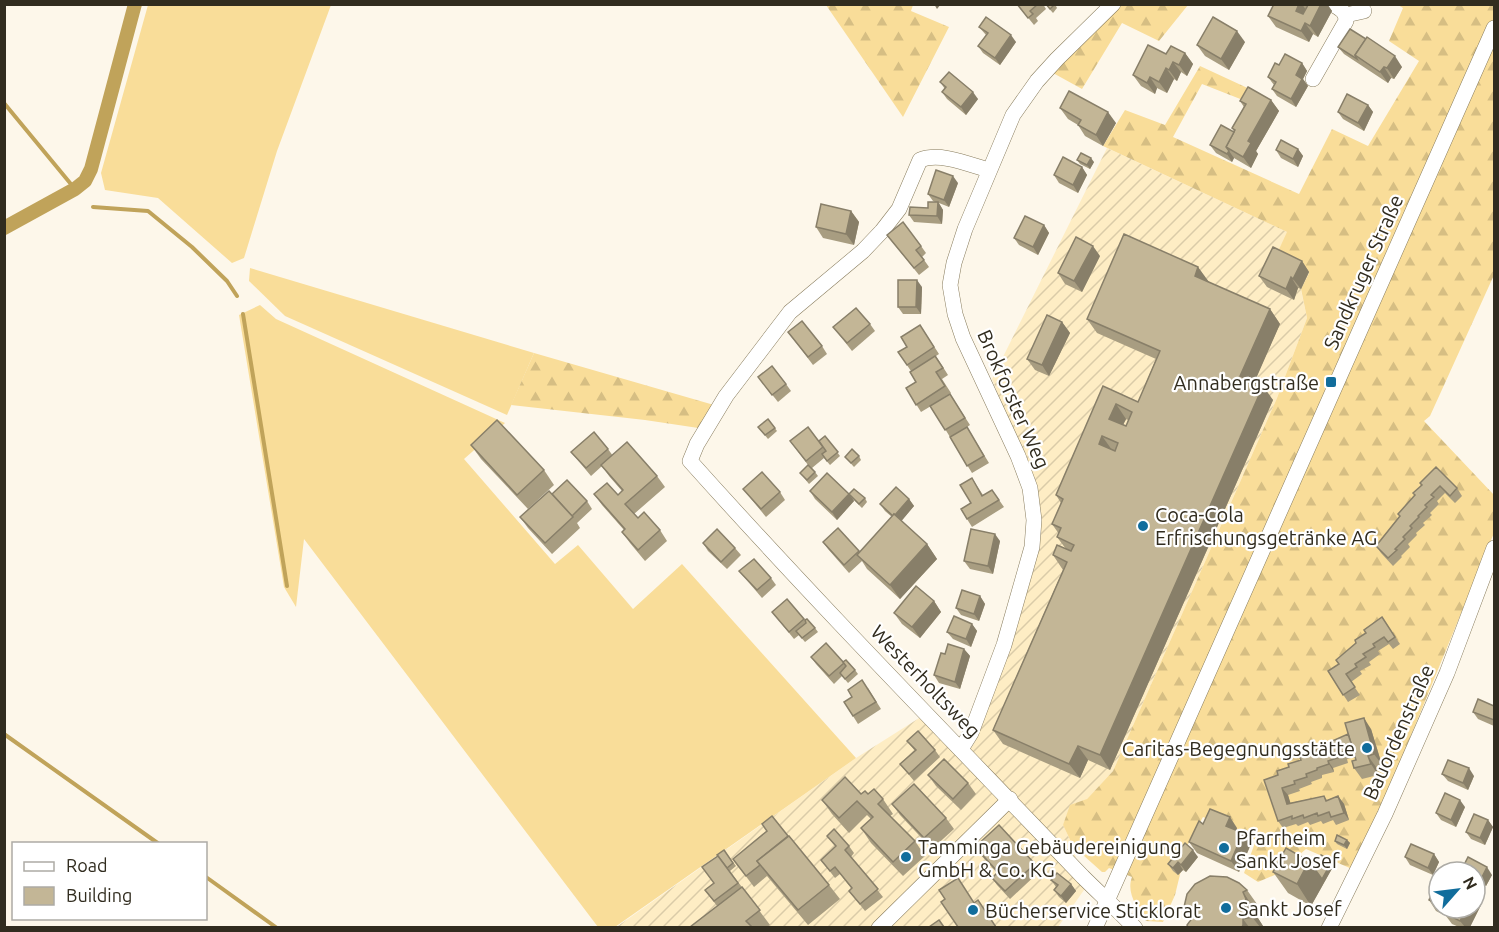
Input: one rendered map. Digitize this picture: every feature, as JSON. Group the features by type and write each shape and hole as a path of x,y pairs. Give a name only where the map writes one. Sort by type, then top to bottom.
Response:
{"street":[{"name":"Brokforster Weg","path":"962,749 971,734 1004,645 1032,548 1034,520 1030,488 963,338 952,302 950,285 954,263 964,229 1013,115 1057,58 1113,4"},
{"path":"1314,79 1346,21 1343,10 1332,4"},
{"path":"1346,15 1364,11"},
{"name":"Sandkruger Straße","path":"1095,927 1494,28"},
{"name":"Westerholtsweg","path":"988,170 944,158 920,160 899,209 863,251 790,312 726,396 690,460 737,513 1135,927"},
{"name":"Bauordenstraße","path":"1329,927 1385,814 1447,672 1494,548"},
{"path":"879,927 1010,799"}],"shaded area":[{"path":"1107,148 1287,232 1309,272 1301,290 1307,318 1277,398 1113,771 1063,825 1073,846 1084,890 1058,927 615,928 856,758 924,715 966,756 975,742 1034,569 1039,527 1034,487 992,379"}],"green space":[{"path":"148,5 331,5 277,151 244,258 232,263 158,198 105,190 101,173"},
{"path":"826,5 913,5 911,11 949,27 903,117"},
{"path":"1122,5 1188,5 1159,41 1122,23 1082,89 1053,73"},
{"path":"1398,5 1494,5 1494,275 1430,416 1424,421 1494,495 1494,533 1380,811 1352,869 1306,849 1277,874 1258,882 1244,873 1256,840 1203,817 1187,846 1175,895 1163,922 1146,921 1131,894 1132,877 1109,868 1102,872 1073,846 1063,825 1070,805 1087,799 1113,771 1277,398 1307,318 1301,289 1309,273 1264,282 1287,232 1103,146 1125,110 1165,125 1200,66 1254,91 1248,102 1202,84 1173,137 1299,194 1332,129 1368,146 1419,61 1389,41 1403,8"},
{"path":"250,268 534,353 507,415 285,316 249,281"},
{"path":"260,305 276,319 505,423 464,459 555,564 578,545 633,609 682,564 856,758 615,927 598,927 304,539 296,607 284,587 239,315"},
{"path":"534,353 714,405 705,429 511,405"}],"building":[{"path":"1017,4 1038,4 1030,11 1033,14 1028,18"},
{"path":"1274,4 1299,4 1296,11 1303,14 1308,5 1306,4 1321,4 1310,26 1305,23 1301,31 1268,16"},
{"path":"986,17 1011,35 995,58 978,46 988,33 979,27"},
{"path":"1213,17 1237,31 1221,59 1197,45"},
{"path":"1350,29 1366,39 1355,55 1357,59 1338,47"},
{"path":"1367,37 1395,56 1387,68 1384,67 1380,72 1355,55"},
{"path":"1148,45 1166,54 1171,46 1185,53 1179,65 1173,62 1169,70 1166,68 1159,82 1150,77 1147,83 1133,75"},
{"path":"1285,54 1302,63 1296,75 1302,79 1291,99 1272,89 1276,82 1268,77 1275,63 1279,65"},
{"path":"949,72 973,92 961,107 942,92 946,87 940,82"},
{"path":"1248,87 1271,100 1248,141 1251,143 1243,157 1226,147 1235,130 1232,128 1246,104 1240,101"},
{"path":"1069,91 1108,112 1096,135 1078,125 1081,120 1060,108"},
{"path":"1347,94 1368,105 1358,123 1338,112"},
{"path":"1221,125 1234,132 1226,147 1229,151 1227,154 1210,145"},
{"path":"1281,140 1298,149 1293,159 1276,150"},
{"path":"1081,153 1091,158 1087,165 1077,160"},
{"path":"1063,157 1082,167 1073,185 1054,175"},
{"path":"936,170 953,176 944,200 928,194"},
{"path":"928,202 938,202 937,216 909,215 910,207 928,208"},
{"path":"821,204 851,211 846,234 816,227"},
{"path":"1025,216 1044,225 1033,247 1014,238"},
{"path":"903,222 921,246 916,250 924,260 914,268 887,235"},
{"name":"Coca-Cola Erfrischungsgetränke AG","path":"1124,234 1198,267 1195,276 1270,309 1240,376 1263,386 1100,755 1078,746 1069,764 993,730 1067,562 1053,555 1057,545 1071,551 1074,545 1057,537 1061,528 1052,524 1063,499 1056,495 1103,386 1138,402 1160,351 1087,319","holes":["1116,404 1132,412 1126,426 1109,419","1102,436 1118,443 1115,451 1099,444"]},
{"path":"1076,237 1093,246 1074,281 1058,273"},
{"path":"1273,247 1302,261 1286,289 1259,276"},
{"path":"898,280 917,280 916,307 898,307"},
{"path":"856,308 870,324 847,343 833,327"},
{"path":"1047,315 1062,322 1042,365 1027,359"},
{"path":"802,321 822,346 808,357 788,332"},
{"path":"920,325 934,347 907,365 898,352 907,347 901,337"},
{"path":"935,356 943,368 936,372 945,386 916,405 906,388 916,382 910,372"},
{"path":"772,366 786,384 772,395 758,377"},
{"path":"950,394 965,418 945,430 930,406"},
{"path":"768,419 775,428 765,435 758,427"},
{"path":"497,420 544,470 517,495 471,445"},
{"path":"808,427 823,447 806,461 790,441"},
{"path":"967,427 984,456 967,466 950,437"},
{"path":"594,432 608,449 586,468 571,452"},
{"path":"825,436 838,452 827,461 822,454 826,451 819,441"},
{"path":"627,442 657,476 625,504 638,518 644,512 660,530 638,550 622,532 625,529 594,494 607,483 618,495 623,490 601,465"},
{"path":"852,449 859,456 851,463 845,457"},
{"path":"808,465 815,472 807,480 800,473"},
{"path":"1436,467 1457,488 1450,496 1440,486 1431,495 1434,497 1425,505 1427,507 1410,526 1412,528 1403,537 1405,539 1395,549 1397,550 1388,558 1376,546 1400,516 1398,514 1415,495 1413,493 1422,485 1420,483"},
{"path":"762,472 780,492 761,509 743,489"},
{"path":"827,473 849,494 832,512 810,491"},
{"path":"972,478 982,496 992,490 999,500 967,519 961,509 971,503 960,485"},
{"path":"567,480 587,501 572,516 552,494"},
{"path":"896,487 909,499 893,516 880,504"},
{"path":"854,489 865,498 859,504 849,494"},
{"path":"549,491 573,517 545,543 520,517"},
{"path":"894,514 927,544 890,585 857,555"},
{"path":"838,528 859,551 844,565 823,542"},
{"path":"717,529 735,548 721,562 703,543"},
{"path":"971,529 995,534 988,566 964,561"},
{"path":"754,559 771,578 757,590 739,571"},
{"path":"916,586 934,601 912,627 894,613"},
{"path":"962,590 980,596 974,614 956,608"},
{"path":"787,599 804,619 789,632 772,612"},
{"path":"954,616 972,624 966,639 947,632"},
{"path":"1382,617 1395,637 1388,642 1384,637 1373,644 1375,647 1363,654 1366,657 1346,674 1355,687 1343,695 1328,671 1339,664 1336,660 1356,643 1355,640 1366,633 1364,630"},
{"path":"807,619 815,628 802,638 796,631 806,623"},
{"path":"826,643 844,663 829,676 811,657"},
{"path":"948,644 964,649 955,682 934,675 941,653 945,654"},
{"path":"846,660 855,670 845,679 840,673 846,666 843,662"},
{"path":"862,680 876,702 853,716 844,702 852,697 848,690"},
{"path":"1478,699 1494,706 1494,720 1473,712"},
{"path":"1364,718 1374,754 1368,756 1371,764 1354,768 1352,761 1356,760 1345,723"},
{"path":"918,731 935,750 909,774 900,764 916,750 907,741"},
{"path":"1348,734 1353,749 1342,752 1343,756 1328,761 1329,764 1306,774 1307,777 1294,781 1295,784 1282,788 1287,804 1324,796 1326,801 1338,796 1344,813 1331,817 1329,812 1318,816 1317,813 1304,818 1303,815 1292,819 1292,816 1278,821 1264,780 1278,775 1277,771 1289,767 1288,764 1301,760 1300,758 1324,747 1323,745"},
{"path":"944,759 968,783 953,799 928,775"},
{"path":"1448,760 1469,768 1463,783 1442,774"},
{"path":"845,777 861,794 865,791 868,794 874,789 883,799 878,804 915,841 893,862 861,828 873,817 857,801 839,818 822,800"},
{"path":"914,784 946,818 924,838 892,804"},
{"path":"1445,793 1460,800 1451,820 1436,813"},
{"name":"Pfarrheim Sankt Josef","path":"1210,809 1230,817 1226,826 1243,833 1231,861 1189,842 1199,821 1203,824"},
{"path":"1474,814 1488,820 1480,838 1466,832"},
{"path":"772,816 788,836 757,861 760,865 746,876 733,859 767,831 762,824"},
{"path":"999,825 1035,864 1005,891 992,878 998,872 975,847"},
{"path":"834,829 849,846 845,850 878,889 860,904 849,891 852,888 835,867 830,871 821,860 836,846 827,836"},
{"path":"1337,835 1347,840 1344,845 1335,841"},
{"path":"789,836 829,885 798,910 757,861"},
{"path":"1185,843 1193,850 1181,865 1178,862 1173,868 1168,864"},
{"path":"1411,844 1434,854 1431,860 1427,860 1427,868 1405,857"},
{"path":"1286,848 1309,861 1297,884 1273,872"},
{"path":"724,850 733,863 727,868 717,855"},
{"path":"1321,855 1332,861 1322,879 1314,868"},
{"path":"718,856 738,883 714,901 705,890 714,883 702,867"},
{"path":"1057,873 1071,884 1061,896 1054,890 1058,885 1051,880"},
{"name":"Sankt Josef","path":"1210,876 1227,877 1247,890 1243,892 1246,899 1244,907 1253,912 1253,917 1243,919 1242,927 1188,927 1193,917 1188,907 1184,907 1187,894 1195,884"},
{"path":"958,878 974,903 978,900 996,927 958,927 941,902 945,899 939,890"},
{"path":"742,887 760,910 746,921 752,927 690,927"},
{"path":"939,920 944,927 929,927"}],"waterway":[{"path":"4,228 75,189 85,181 91,169 135,4"},
{"path":"4,103 75,189"},
{"path":"93,207 148,211 192,247 227,281 237,296"},
{"path":"243,314 287,586"},
{"path":"4,734 156,842"},
{"path":"207,878 277,928"}],"place":[{"name":"Annabergstraße","path":"1331,382"},
{"name":"Coca-Cola Erfrischungsgetränke AG","path":"1143,526"},
{"name":"Caritas-Begegnungsstätte","path":"1367,748"},
{"name":"Pfarrheim Sankt Josef","path":"1224,848"},
{"name":"Tamminga Gebäudereinigung GmbH & Co. KG","path":"906,857"},
{"name":"Sankt Josef","path":"1226,908"},
{"name":"Bücherservice Sticklorat","path":"973,910"}]}
